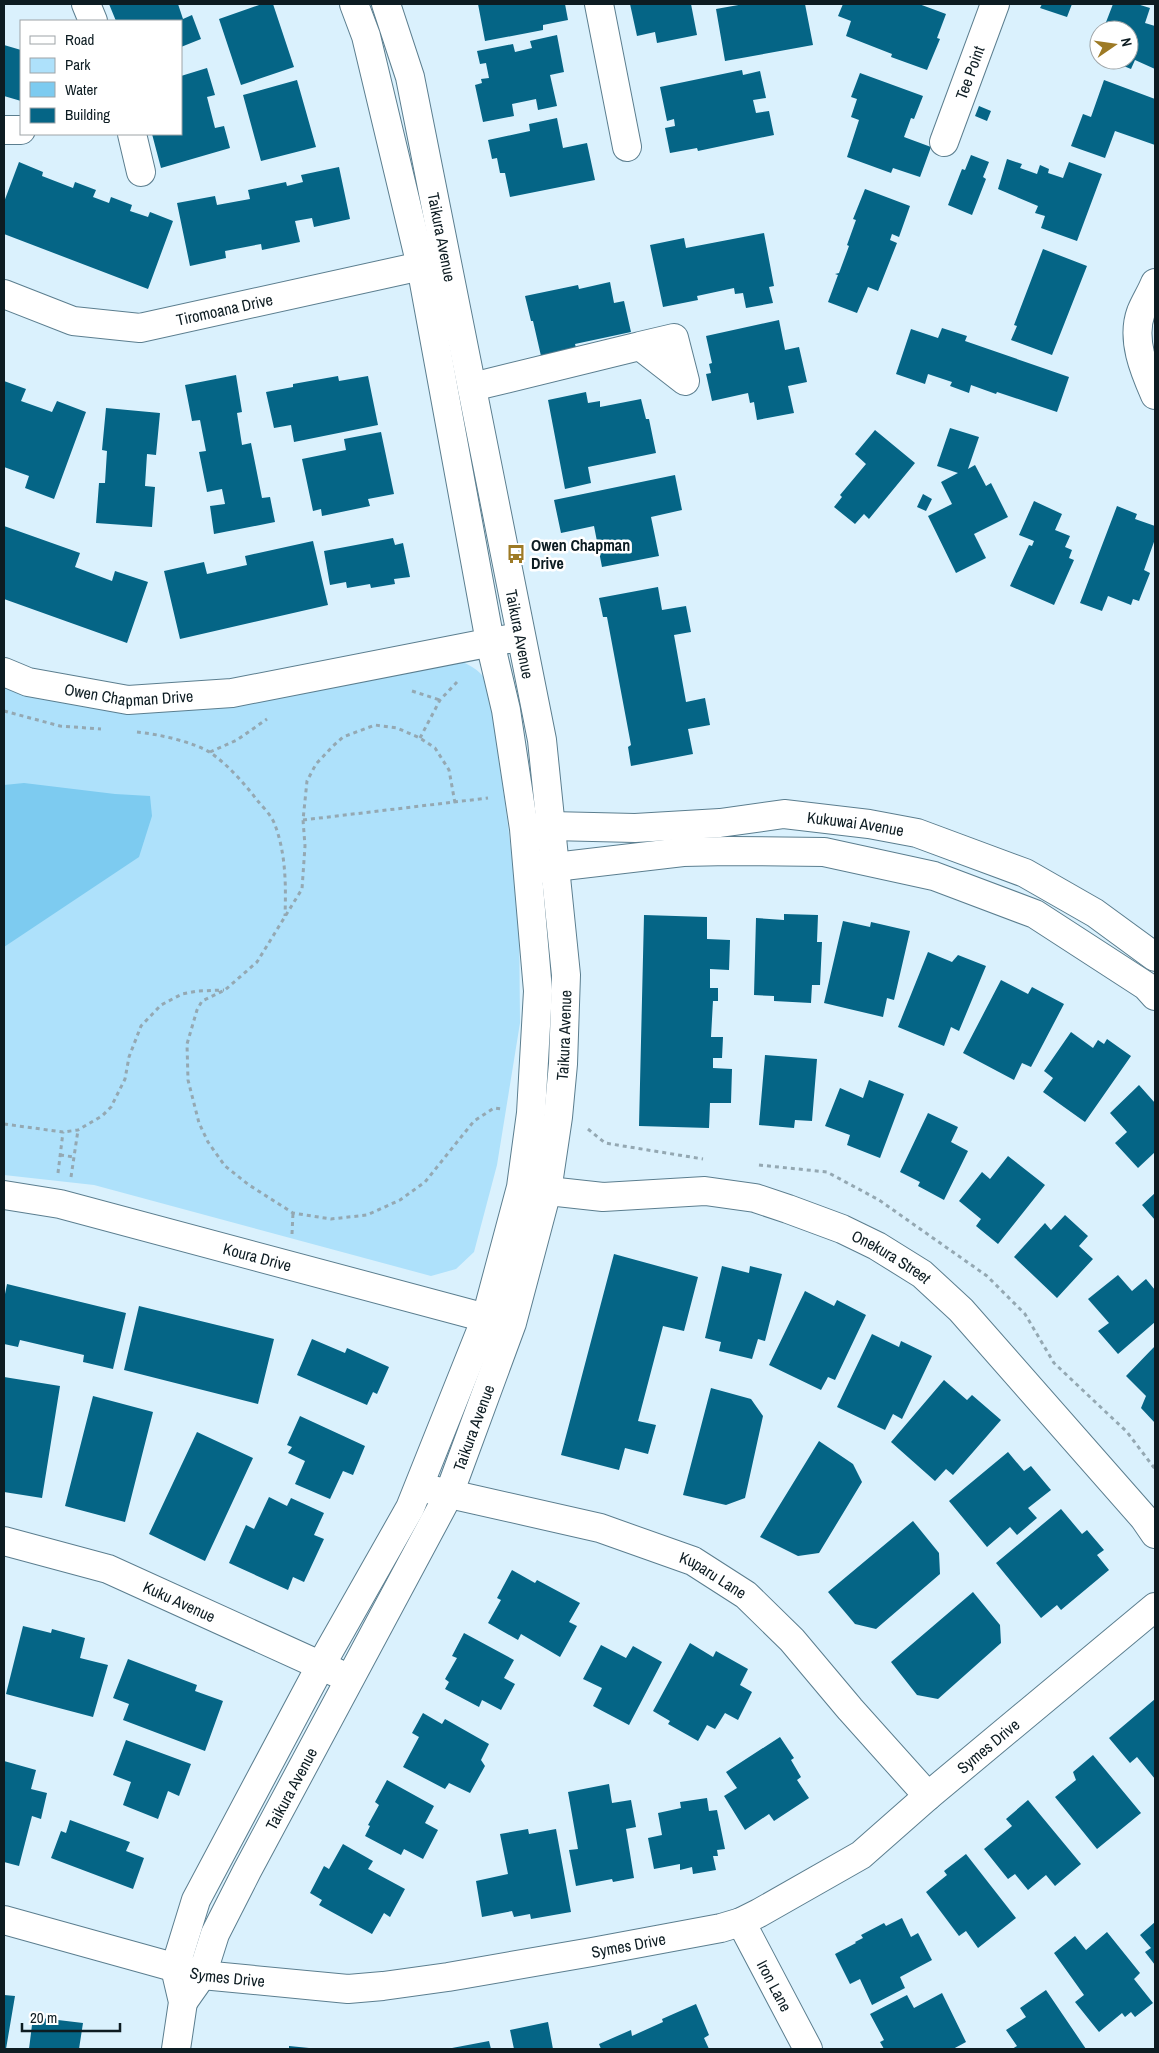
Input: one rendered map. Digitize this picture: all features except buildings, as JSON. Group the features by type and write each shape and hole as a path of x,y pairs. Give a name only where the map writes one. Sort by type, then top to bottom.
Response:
{"street":[{"path":"86,4 93,20"},
{"name":"Taikura Avenue","path":"354,4 366,36 421,266 490,642 506,710 524,829 538,991 531,1113 534,1189"},
{"name":"Taikura Avenue","path":"182,2002 202,1975 215,1934 449,1494 499,1321 534,1189 558,1117 562,1073 566,975 542,740 410,77 386,4"},
{"path":"599,4 627,147"},
{"name":"Tee Point","path":"944,142 995,4"},
{"path":"4,130 20,130"},
{"path":"132,135 141,172"},
{"name":"Tiromoana Drive","path":"4,294 73,321 140,328 421,266 448,262"},
{"path":"1155,284 1140,313 1138,336 1142,364 1155,395"},
{"path":"472,387 640,346"},
{"name":"Owen Chapman Drive","path":"4,672 28,682 128,700 232,693 521,636"},
{"name":"Kukuwai Avenue","path":"524,829 551,826 635,828 720,823 784,814 869,824 917,833 1025,872 1095,913 1155,957"},
{"name":"Kukuwai Avenue","path":"528,870 683,852 824,852 934,876 1035,914 1146,986 1155,996"},
{"name":"Onekura Street","path":"534,1189 602,1197 705,1192 755,1198 842,1229 877,1246 922,1274 961,1310 1144,1518 1155,1534"},
{"name":"Koura Drive","path":"4,1195 60,1204 499,1321"},
{"name":"Taikura Avenue","path":"176,2049 182,2002 175,1968 196,1900 321,1665 410,1508 419,1485 499,1321"},
{"name":"Kuparu Lane","path":"419,1485 449,1494 600,1528 693,1561 746,1595 792,1640 850,1709 928,1796"},
{"name":"Kuku Avenue","path":"4,1541 108,1570 350,1678"},
{"name":"Symes Drive","path":"4,1920 202,1975 348,1989 383,1986 592,1952 721,1928 741,1922 861,1855 928,1796 1155,1607"},
{"name":"Iron Lane","path":"741,1922 808,2049"}],"path":[{"path":"420,738 440,700 457,681"},
{"path":"4,711 60,726 110,729"},
{"path":"455,803 449,770 435,748 420,738 397,728 375,725 343,737 316,764 307,781 303,820 305,846 302,889 257,962 225,990 202,1001 197,1010 187,1044 188,1080 199,1123 208,1142 225,1166 249,1186 293,1213 331,1219 367,1215 400,1200 425,1182 474,1121 494,1108 510,1110"},
{"path":"135,732 149,733 210,752 252,792 275,823 285,869 285,917"},
{"path":"303,820 488,798"},
{"path":"4,1124 64,1132 78,1130 102,1116 111,1107 125,1078 129,1057 141,1026 161,1005 182,994 198,991 225,990"},
{"path":"69,1186 78,1130"},
{"path":"58,1173 64,1132"},
{"path":"60,1154 74,1157"},
{"path":"292,1239 293,1213"}],"green space":[{"path":"458,660 477,670 490,686 519,912 520,1023 497,1165 474,1252 456,1269 431,1276 94,1185 4,1175 4,688 29,697 97,707"}],"water":[{"path":"24,783 115,794 150,796 152,816 139,857 4,947 4,785"}],"place":[{"name":"Owen Chapman Drive","path":"516,554"}]}
